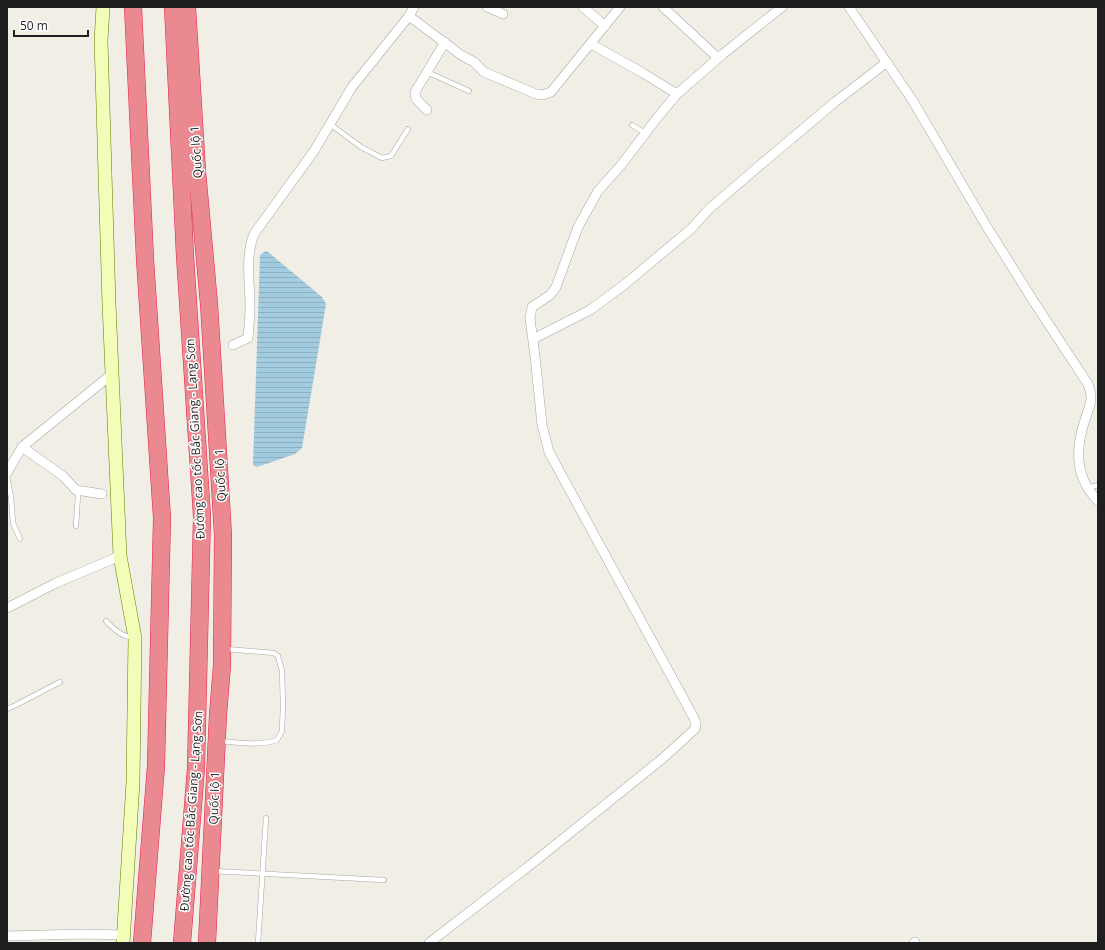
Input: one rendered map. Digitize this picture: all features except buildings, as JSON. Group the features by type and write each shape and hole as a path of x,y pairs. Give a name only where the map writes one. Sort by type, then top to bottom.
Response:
{"highway":[{"path":"133,7 145,260 162,518 156,766 142,943"},
{"name":"Đường cao tốc Bắc Giang - Lạng Sơn","path":"173,7 185,256 202,516 196,768 182,943"},
{"name":"Quốc lộ 1","path":"187,7 197,171 209,304 224,535 222,649 208,943"}],"street":[{"path":"7,936 84,934 123,939 132,782 135,638 120,556 112,374 102,57 103,7"},
{"path":"233,345 248,338 250,307 249,258 250,244 254,234 314,151 352,87 409,16 414,7"},
{"path":"487,7 503,14"},
{"path":"583,7 605,26"},
{"path":"409,16 461,55 474,62 484,72 536,94 543,95 551,92 620,7"},
{"path":"663,7 718,58"},
{"path":"429,943 540,857 662,759 695,730 696,725 550,452 542,425 530,319 532,307 550,294 556,287 578,227 598,191 622,164 677,94 718,58 782,7"},
{"path":"849,7 913,101 987,228 1088,384 1092,394 1091,406 1079,441 1078,458 1084,484 1098,501"},
{"path":"427,110 416,100 415,92 445,42"},
{"path":"591,44 677,94"},
{"path":"533,339 590,310 624,285 690,229 709,209 765,161 835,102 886,62"},
{"path":"7,473 22,446 112,374"},
{"path":"22,446 63,476 76,490 102,494"},
{"path":"7,608 56,584 120,556"}],"lane":[{"path":"427,72 469,91"},
{"path":"330,124 362,147 382,158 391,156 408,129"},
{"path":"632,125 645,133"},
{"path":"7,476 11,497 13,523 20,540"},
{"path":"1088,488 1098,485"},
{"path":"76,490 78,495 76,526"},
{"path":"106,621 116,631 125,637 135,638"},
{"path":"217,741 268,743 277,740 282,731 282,671 278,656 274,653 222,649"},
{"path":"7,709 60,682"},
{"path":"258,943 266,818"},
{"path":"211,871 384,880"}],"water":[{"path":"266,251 322,297 326,304 302,448 295,454 257,467 253,464 260,256"}]}
